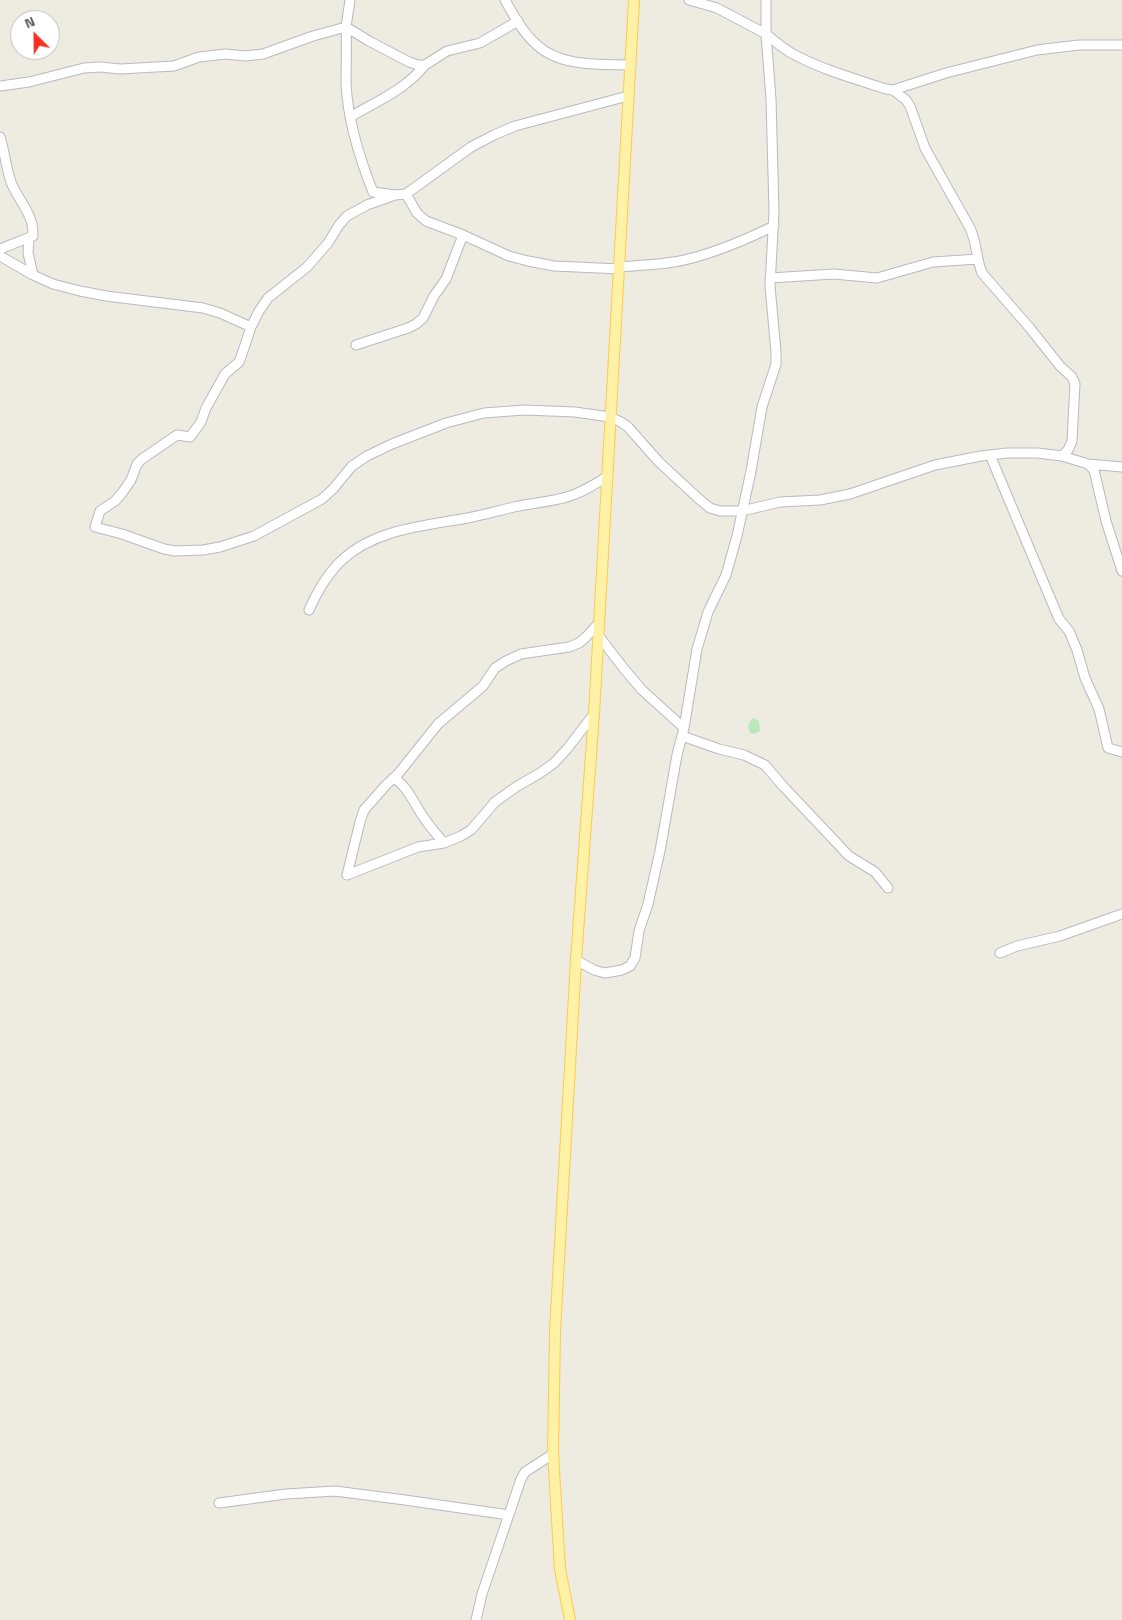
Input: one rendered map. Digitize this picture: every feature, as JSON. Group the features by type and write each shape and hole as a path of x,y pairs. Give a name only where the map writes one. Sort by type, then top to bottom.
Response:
{"main road":[{"path":"570,1620 560,1569 553,1454 555,1331 576,960 594,714 634,0"}],"street":[{"path":"350,0 346,26 346,84 350,117 361,161 373,192 395,195 406,194 472,147 494,135 515,126 628,96"},
{"path":"505,0 518,21 538,46 554,56 573,61 630,65"},
{"path":"689,0 717,8 766,34 785,50 796,56 893,90 946,73 1037,50 1079,45 1122,45"},
{"path":"576,960 594,970 605,973 622,970 630,966 635,958 639,931 648,904 698,649 708,612 726,575 737,536 752,471 762,407 776,364 770,306 774,226 766,0"},
{"path":"350,117 396,91 415,78 425,65 447,51 480,43 518,21"},
{"path":"0,86 29,82 84,68 120,69 174,66 199,57 226,54 245,56 264,54 346,26 369,41 409,62 425,65"},
{"path":"893,90 906,100 910,106 925,148 970,228 975,239 982,273 1060,366 1072,377 1075,384 1072,441 1062,456"},
{"path":"0,137 12,186 27,210 32,222 33,236 0,249"},
{"path":"406,194 421,218 509,256 554,266 620,268 675,262 756,235 774,226"},
{"path":"395,195 367,205 346,216 307,267 268,298 250,327 239,362 225,374 206,408 201,422 190,437 177,435 136,464 131,480 122,493 100,511 95,527 175,551 220,547 254,536 322,499 352,466 367,456 392,444 446,423 484,413 524,410 575,412 610,417 628,427 659,462 710,508 720,511 742,511 780,502 820,500 850,494 935,465 990,454 1036,453 1062,456 1088,464 1122,467"},
{"path":"356,345 416,324 423,318 434,296 446,279 463,235"},
{"path":"29,238 28,253 33,275"},
{"path":"0,256 53,284 80,291 203,308 220,313 250,327"},
{"path":"770,278 834,274 877,278 932,262 978,260"},
{"path":"990,454 1059,619 1069,631 1077,650 1085,678 1099,709 1108,748 1122,752"},
{"path":"1088,464 1094,470 1106,521 1122,571"},
{"path":"309,610 328,575 342,559 377,538 402,529 466,519 516,506 569,497 582,492 607,477"},
{"path":"594,714 554,763 495,802 471,830 444,843 418,847 347,875 364,810 438,724 482,686 495,668 506,661 521,654 569,647 585,638 599,623"},
{"path":"598,635 624,670 683,732 719,749 744,755 766,765 782,785 849,856 875,872 888,888"},
{"path":"393,778 404,787 424,818 444,843"},
{"path":"1000,953 1017,946 1060,936 1122,914"},
{"path":"476,1620 482,1594 521,1479 525,1472 553,1454"},
{"path":"219,1503 286,1494 335,1491 509,1515"}],"green space":[{"path":"753,718 759,721 760,731 754,734 750,733 748,727"}]}
